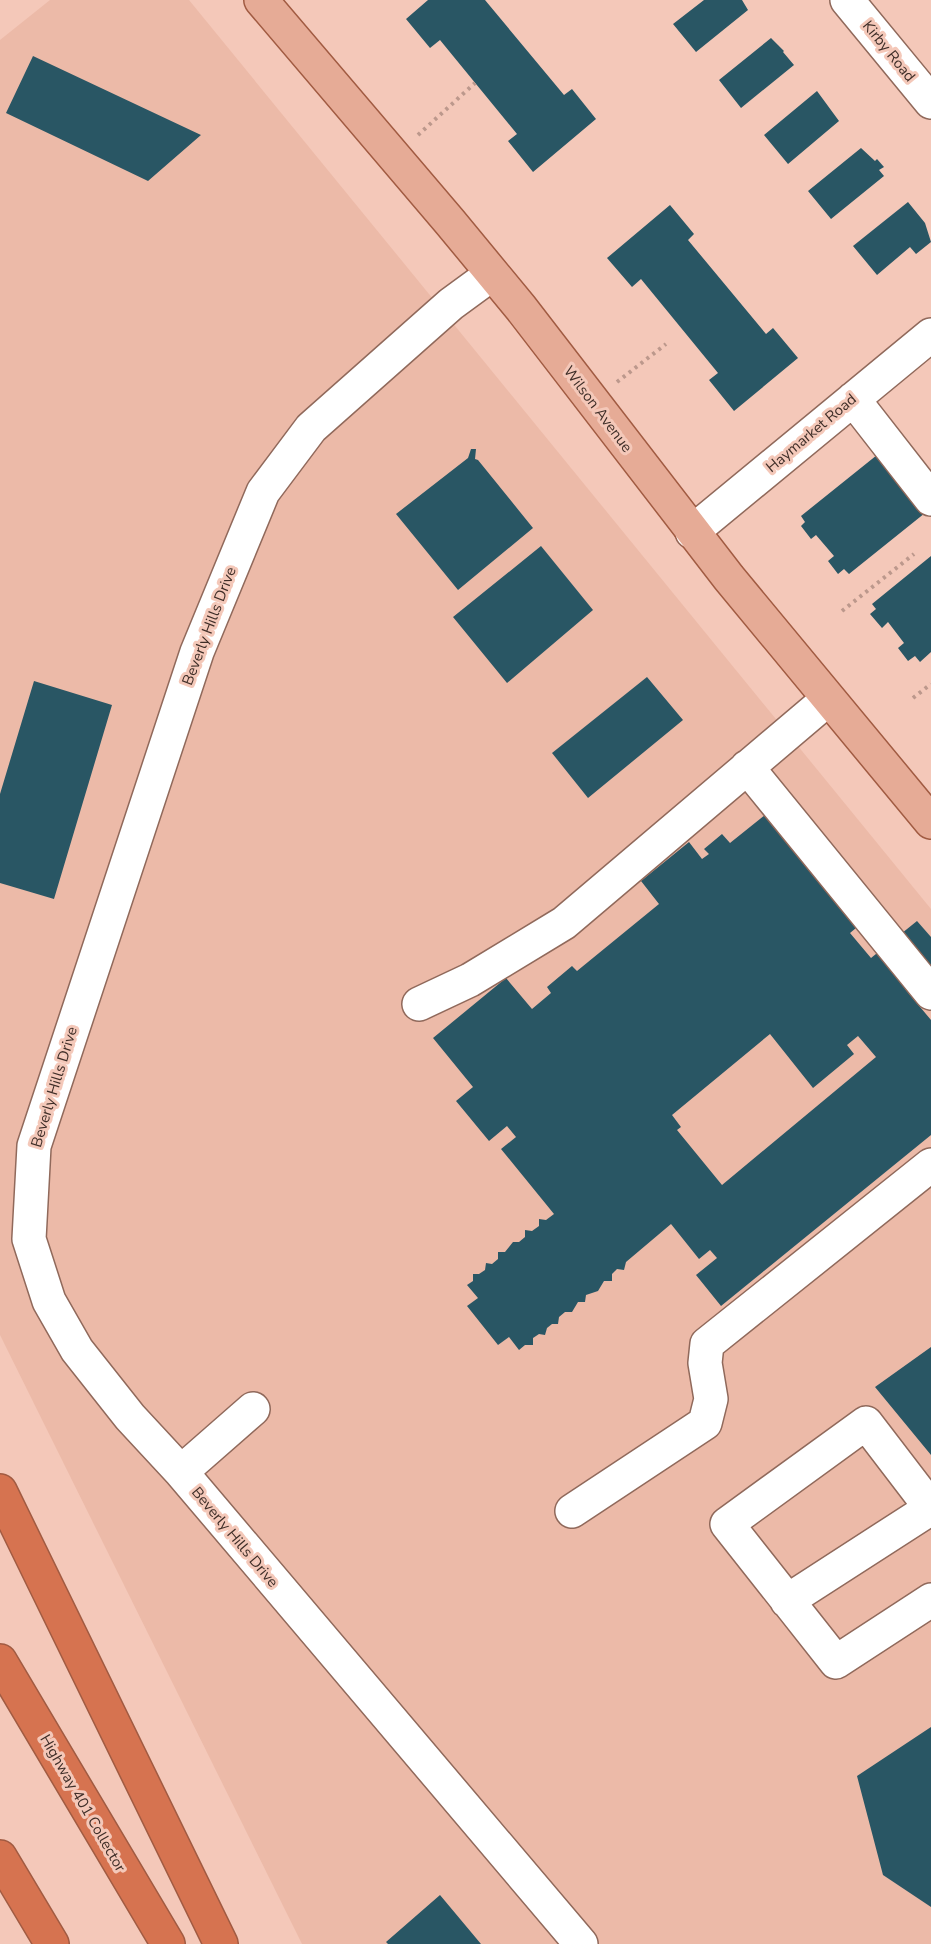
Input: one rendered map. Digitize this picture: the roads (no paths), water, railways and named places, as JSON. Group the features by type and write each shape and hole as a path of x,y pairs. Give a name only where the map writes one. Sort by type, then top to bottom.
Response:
{"highway":[{"path":"0,1491 221,1944"},
{"name":"Highway 401 Collector","path":"0,1661 168,1944"},
{"path":"0,1857 52,1944"}],"main road":[{"name":"Wilson Avenue","path":"261,0 492,274 692,532 827,700 931,822"}],"street":[{"name":"Kirby Road","path":"847,0 931,102"},
{"name":"Beverly Hills Drive","path":"492,274 451,304 311,428 263,492 197,652 34,1146 29,1239 49,1301 77,1350 130,1417 181,1472 581,1944"},
{"name":"Haymarket Road","path":"692,532 931,335"},
{"path":"853,399 931,499"},
{"path":"419,1004 470,980 564,923 827,700"},
{"path":"747,767 931,993"},
{"path":"572,1511 705,1423 711,1399 705,1363 707,1344 931,1165"},
{"path":"181,1472 254,1409"},
{"path":"787,1601 931,1508 866,1423 727,1524 787,1601 836,1662 931,1600"}]}
